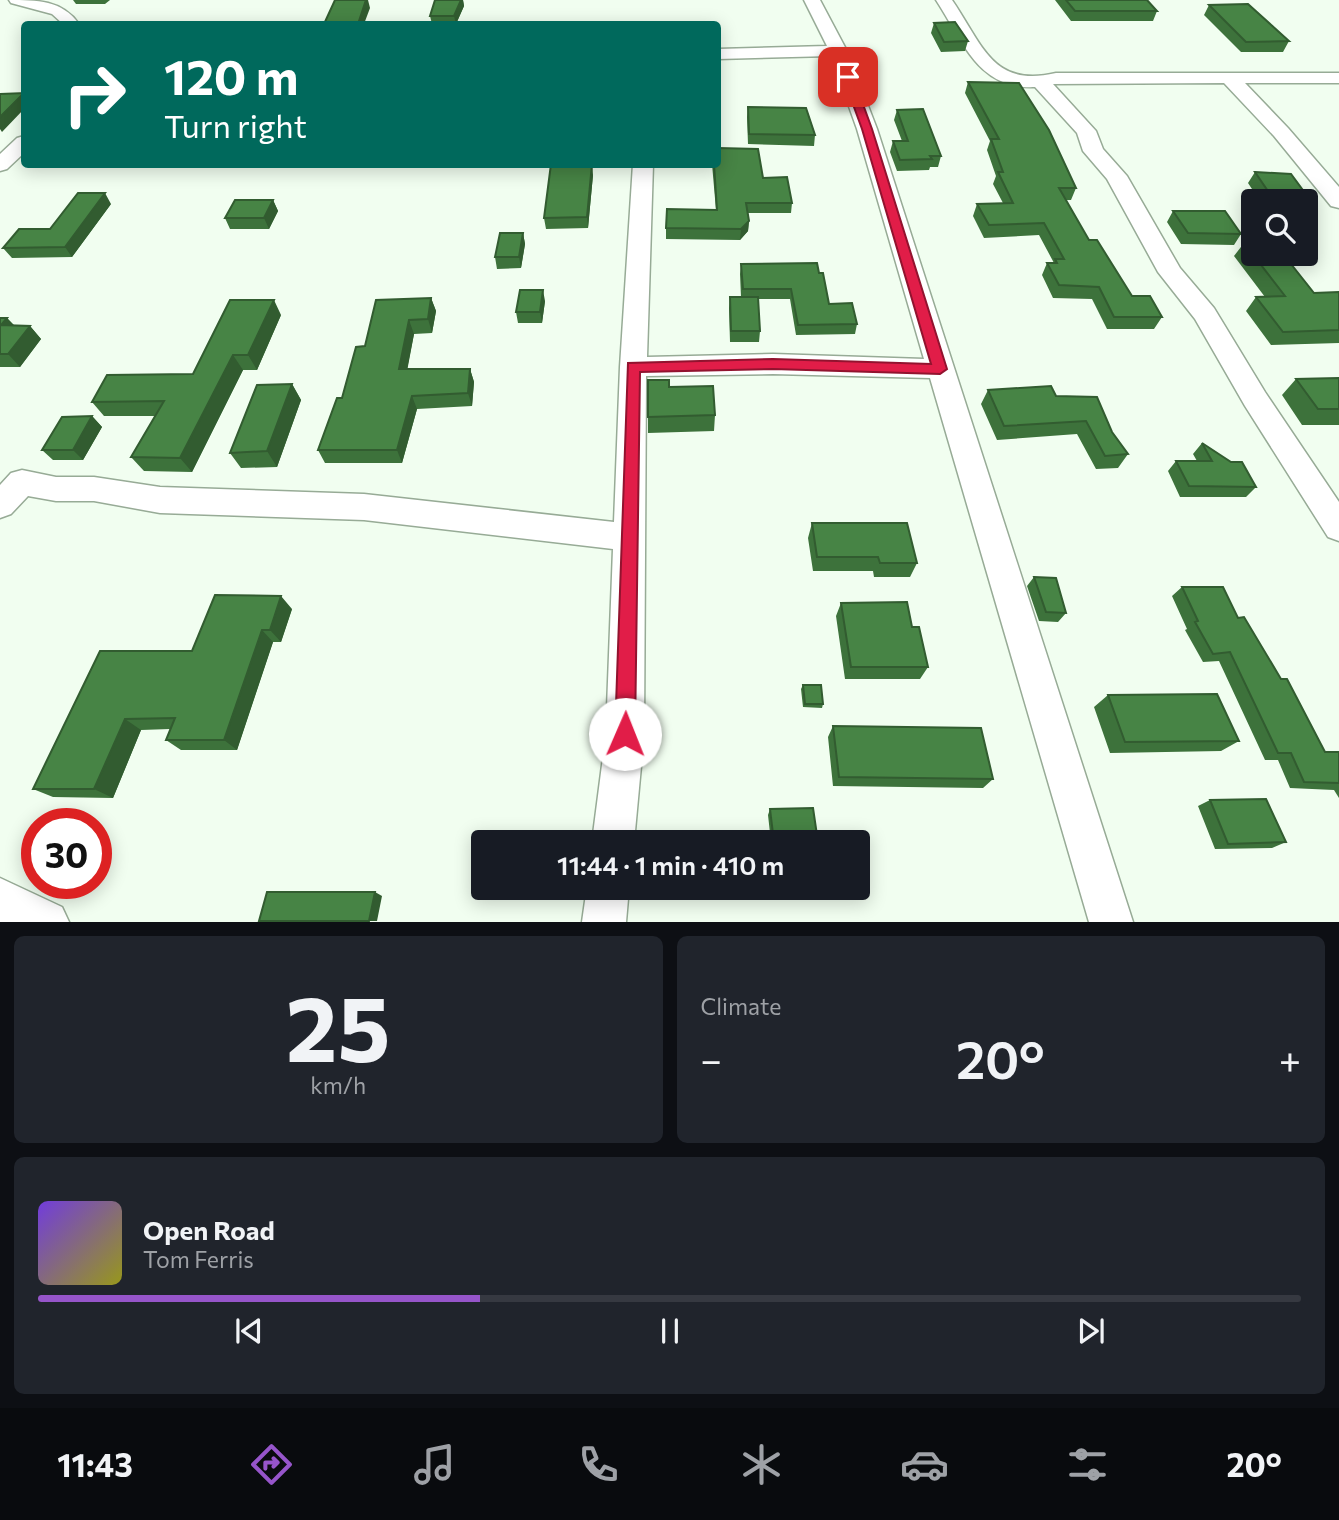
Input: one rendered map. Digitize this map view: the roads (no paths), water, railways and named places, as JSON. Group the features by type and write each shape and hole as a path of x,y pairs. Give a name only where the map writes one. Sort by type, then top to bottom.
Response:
{"street":[{"path":"17,0 58,11 69,21"},
{"path":"812,0 838,51 867,129 1111,922"},
{"path":"944,0 959,26 996,73 1013,80 1040,82 1056,78 1339,78"},
{"path":"721,54 838,51"},
{"path":"1231,80 1281,132 1339,201"},
{"path":"1040,82 1086,131 1093,151 1116,176 1170,272 1205,314 1255,399 1339,528"},
{"path":"0,166 21,145"},
{"path":"614,830 625,734 633,367 643,168"},
{"path":"633,367 773,364 940,369"},
{"path":"0,505 22,482 56,489 94,489 160,500 378,508 599,532 629,539"},
{"path":"0,899 47,922"},
{"path":"604,922 607,900"}]}
